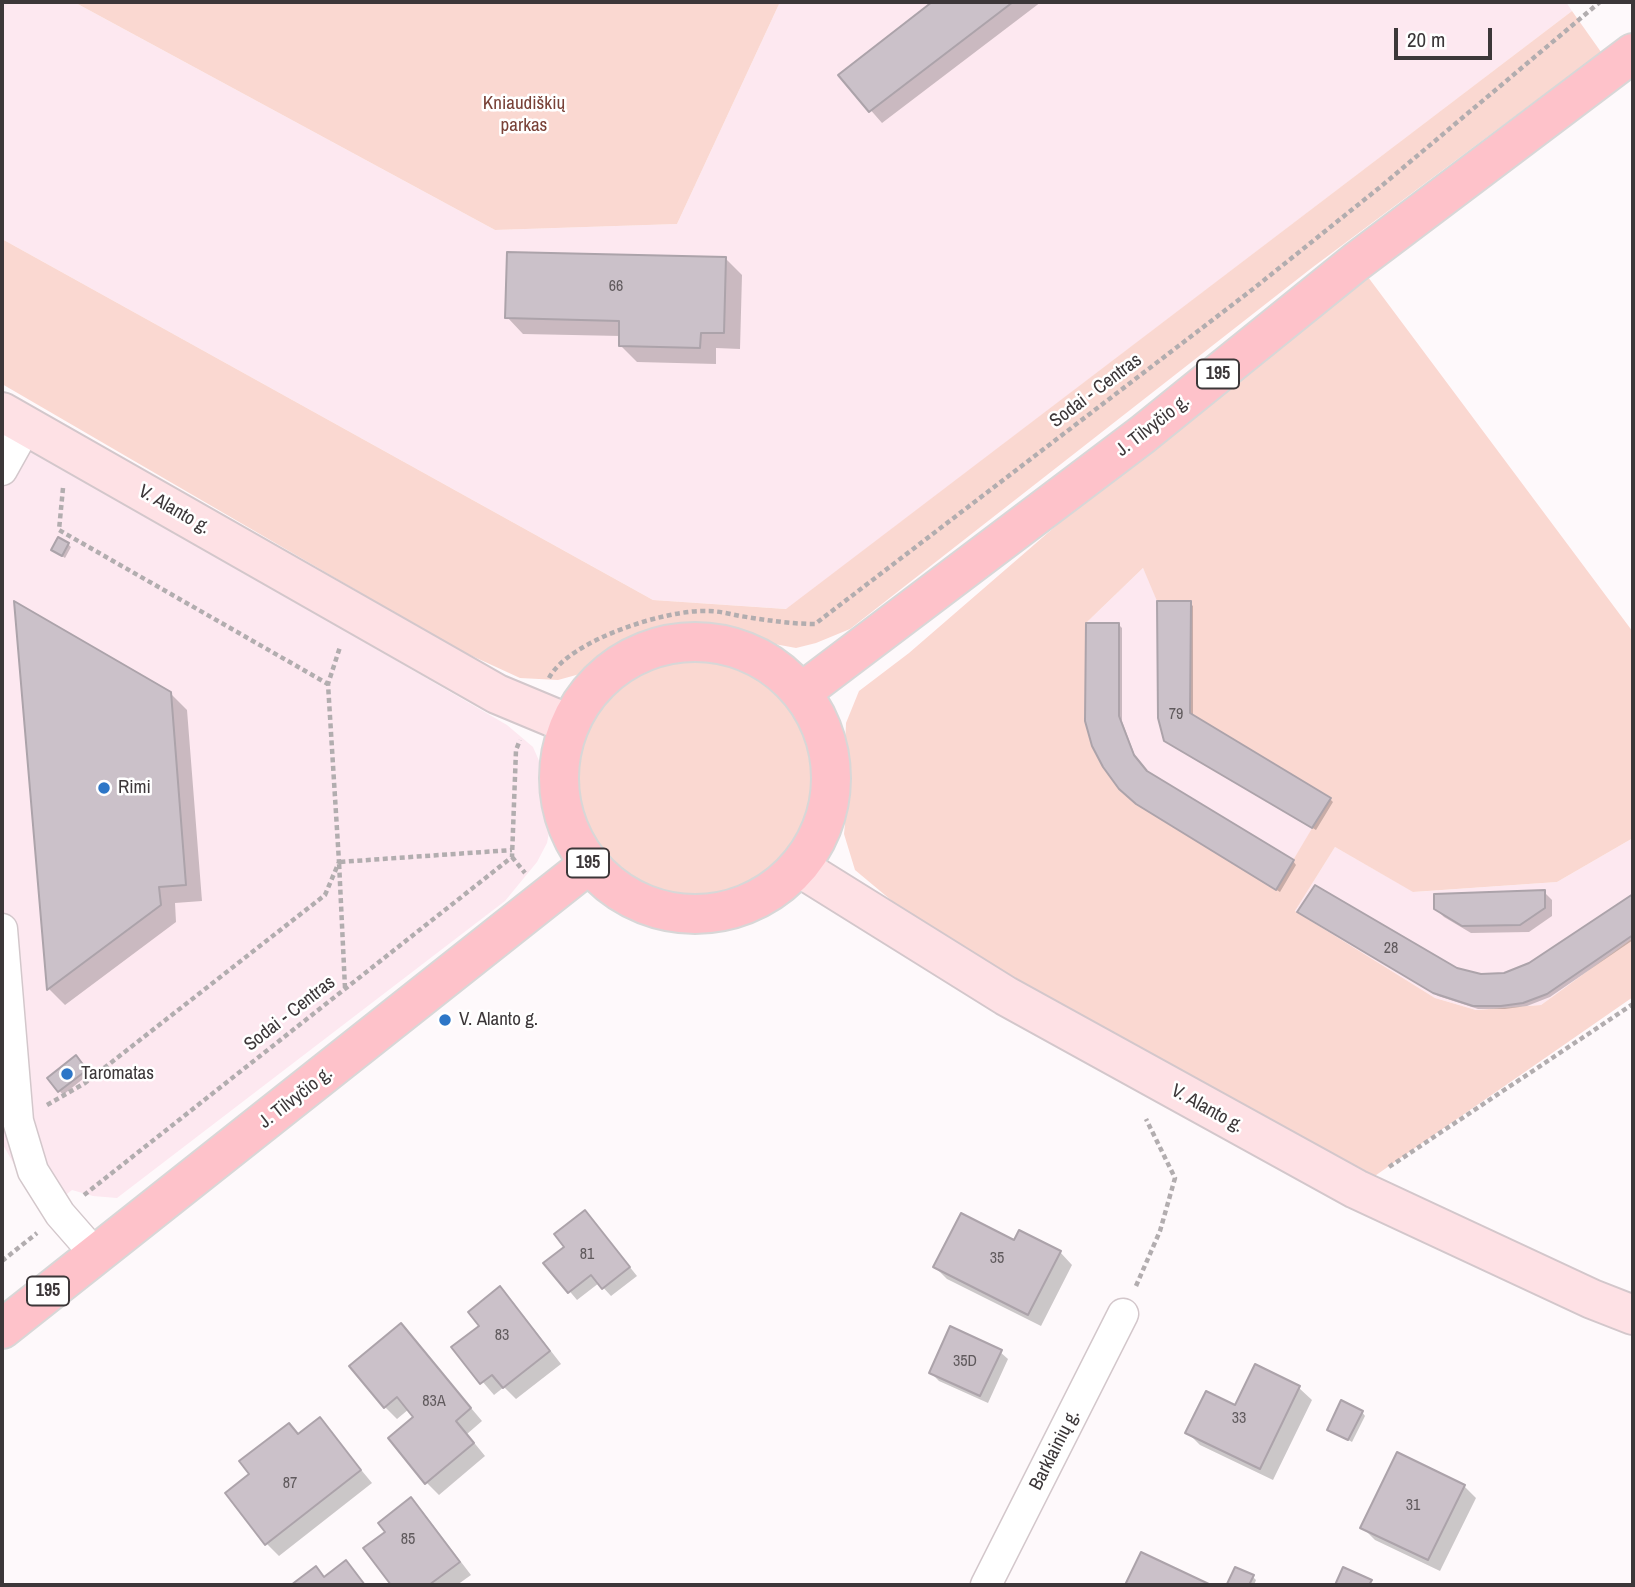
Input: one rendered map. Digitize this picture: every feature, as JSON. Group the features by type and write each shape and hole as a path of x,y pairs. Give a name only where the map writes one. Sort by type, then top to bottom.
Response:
{"main road":[{"name":"J. Tilvyčio g.","path":"802,692 1142,435 1356,262 1633,53"},
{"name":"V. Alanto g.","path":"14,419 497,694 569,724"},
{"name":"195","path":"678,642 713,642 747,651 777,668 802,692 816,713 831,757 830,805 813,848 799,867 778,887 752,902 723,912 694,915 663,911 633,900 608,884 589,864 569,832 559,796 559,760 569,724 587,694 612,669 643,652 678,642"},
{"name":"J. Tilvyčio g.","path":"2,1329 589,864"},
{"name":"V. Alanto g.","path":"799,867 1006,996 1224,1119 1356,1189 1592,1299 1633,1315"}],"street":[{"path":"2,470 14,419"},
{"path":"2,929 19,1121 33,1171 60,1214 95,1254"},
{"name":"Barklainių g.","path":"986,1585 1123,1314"}],"path":[{"name":"Sodai - Centras","path":"555,666 588,644 636,624 670,614 708,611 788,624 816,624 1253,289 1379,188 1600,2"},
{"path":"63,485 59,530 328,684"},
{"path":"340,647 328,684 345,988"},
{"path":"339,862 512,850 516,750"},
{"name":"Sodai - Centras","path":"2,1261 512,857 512,850"},
{"path":"19,1121 85,1083 324,895 339,862"},
{"path":"1356,1189 1633,1004"},
{"path":"1123,1314 1160,1231 1175,1178 1146,1119"}],"shaded area":[{"path":"2,2 74,2 495,230 677,224 780,2 1566,2 1572,11 787,609 653,600 2,239"},
{"path":"2,431 507,725 533,747 540,763 551,822 547,843 537,862 505,901 117,1198 93,1196 72,1190 42,1214 2,1143"},
{"path":"1143,568 1149,580 1191,601 1190,713 1331,798 1276,890 1136,804 1119,789 1092,746 1086,623"},
{"path":"1633,838 1633,938 1541,1005 1476,1010 1435,998 1295,911 1335,847 1414,892 1557,882"}],"green space":[{"name":"Kniaudiškių parkas","path":"74,2 780,2 677,224 495,230"},
{"path":"1572,11 1601,52 1313,267 850,629 796,648 708,625 679,627 638,637 587,672 558,680 520,678 459,650 2,384 2,239 653,600 786,609"},
{"path":"1365,273 1633,632 1633,838 1557,882 1413,892 1335,847 1295,911 1435,998 1476,1010 1541,1005 1633,938 1633,997 1356,1189 1006,996 855,870 844,834 849,781 845,747 846,723 859,691 909,653 1161,435","holes":["1143,568 1157,601 1191,601 1190,713 1330,798 1276,889 1136,804 1119,789 1092,746 1086,623"]},
{"path":"697,658 721,660 754,672 790,702 804,722 813,744 818,779 816,803 804,836 774,872 754,886 732,895 697,900 673,898 640,886 604,856 590,836 581,814 576,779 578,755 590,722 620,686 640,672 662,663"}],"building":[{"path":"932,2 1013,2 869,112 838,75"},
{"path":"507,252 726,257 724,333 701,333 700,348 619,346 619,321 505,318"},
{"path":"58,537 69,543 62,556 51,550"},
{"name":"Rimi","path":"14,601 171,692 186,885 159,887 161,905 47,990"},
{"path":"1157,601 1191,601 1190,713 1331,798 1312,828 1164,741 1158,718"},
{"path":"1086,623 1119,623 1119,716 1134,755 1147,771 1294,860 1276,890 1136,804 1119,789 1103,767 1092,746 1085,721"},
{"path":"1315,885 1457,968 1481,974 1504,973 1529,963 1633,894 1633,935 1547,994 1523,1003 1473,1006 1433,993 1297,912"},
{"path":"1545,890 1545,908 1520,925 1462,926 1434,909 1434,894"},
{"name":"Taromatas","path":"76,1055 87,1070 58,1092 47,1078"},
{"path":"585,1210 630,1267 602,1289 591,1275 568,1293 543,1263 564,1247 554,1234"},
{"path":"961,1213 1014,1240 1019,1230 1061,1251 1028,1315 933,1267"},
{"path":"500,1286 550,1351 503,1388 492,1375 480,1384 451,1347 479,1326 468,1312"},
{"path":"401,1323 471,1408 456,1421 474,1443 425,1484 388,1438 413,1417 397,1397 384,1408 349,1366"},
{"path":"950,1326 1002,1350 980,1396 929,1373"},
{"path":"1255,1364 1300,1386 1260,1469 1185,1433 1206,1391 1235,1405"},
{"path":"1341,1400 1363,1411 1348,1440 1327,1430"},
{"path":"320,1417 361,1470 265,1545 225,1493 249,1474 239,1461 289,1423 298,1434"},
{"path":"1397,1452 1465,1485 1428,1560 1360,1528"},
{"path":"411,1497 460,1562 429,1585 391,1585 363,1548 385,1532 378,1523"},
{"path":"1141,1552 1211,1585 1125,1585"},
{"path":"346,1560 365,1585 291,1585 316,1566 324,1577"},
{"path":"1235,1567 1254,1575 1249,1585 1227,1584"},
{"path":"1343,1567 1372,1580 1369,1585 1335,1585"}],"place":[{"name":"Rimi","path":"104,788"},
{"name":"V. Alanto g.","path":"445,1020"},
{"name":"Taromatas","path":"67,1074"}]}
